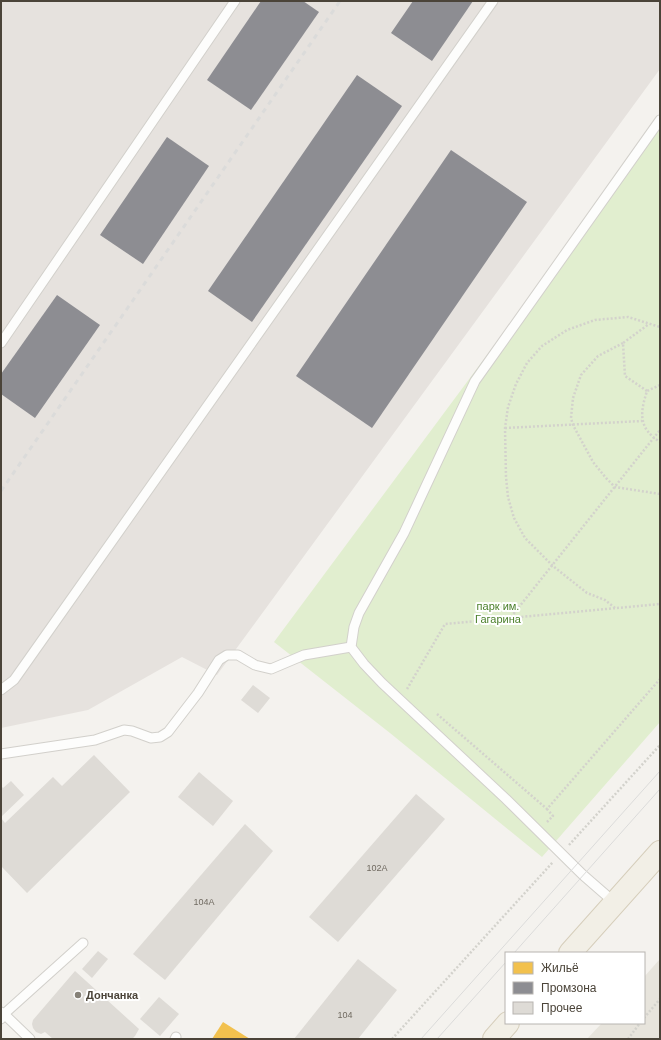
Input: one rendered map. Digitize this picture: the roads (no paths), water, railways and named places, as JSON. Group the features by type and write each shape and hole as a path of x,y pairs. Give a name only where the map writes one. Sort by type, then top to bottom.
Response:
{"main road":[{"path":"571,952 660,852"},
{"path":"494,1039 507,1024"}],"lane":[{"path":"1,343 235,1"},
{"path":"1,690 14,680 493,1"},
{"path":"614,902 561,854 506,799 382,683 364,664 351,647 354,627 359,613 404,533 474,381 660,120"},
{"path":"1,754 95,740 124,730 132,731 151,738 160,737 168,732 198,693 219,660 227,655 238,656 255,665 271,669 304,655 351,647"},
{"path":"30,1039 2,1015 83,943"}],"tram line":[{"path":"421,1039 660,771"},
{"path":"515,952 660,789"},
{"path":"437,1039 505,963"}],"railway":[{"path":"1,491 340,1"}],"place":[{"name":"Дончанка","path":"78,995"}],"park label":[{"name":"парк им. Гагарина","path":"498,612"}]}
